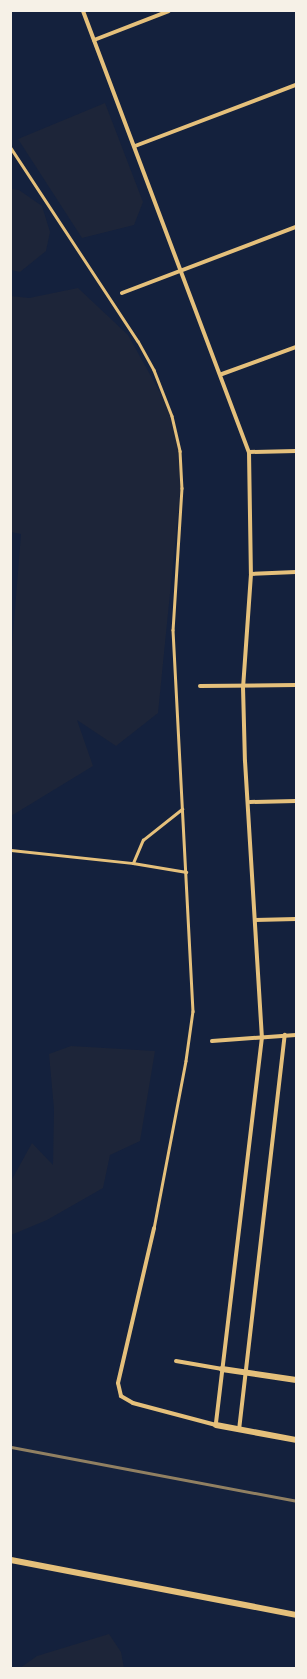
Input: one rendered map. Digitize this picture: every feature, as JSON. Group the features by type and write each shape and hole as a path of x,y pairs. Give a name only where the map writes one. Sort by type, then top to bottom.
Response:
{"street":[{"path":"82,11 135,146 181,272 222,374 249,452 251,574 243,687 245,761 250,802 262,1037 216,1425"},
{"path":"94,40 169,11"},
{"path":"135,146 296,84"},
{"path":"122,293 181,272 296,227"},
{"path":"222,374 296,346"},
{"path":"249,452 296,451"},
{"path":"251,574 296,572"},
{"path":"200,686 243,687 296,685"},
{"path":"250,802 296,800"},
{"path":"255,920 296,919"},
{"path":"212,1040 296,1035"},
{"path":"239,1430 284,1036"},
{"path":"154,1228 118,1384 121,1396 132,1403 216,1425 296,1440"},
{"path":"176,1361 296,1380"},
{"path":"11,1560 296,1615"}],"lane":[{"path":"11,148 138,341 154,370 172,416 180,451 182,488 173,630 193,1012 186,1061 154,1228"},
{"path":"133,862 143,840 183,809"},
{"path":"11,850 133,862 186,872"}],"shaded area":[{"path":"105,103 143,202 134,225 82,238 18,139"},
{"path":"11,189 19,190 42,206 50,232 46,251 20,272 11,270"},
{"path":"78,288 128,335 171,412 183,464 158,713 116,746 77,720 93,766 11,816 11,659 21,534 11,532 11,296 29,298"},
{"path":"71,1046 155,1051 140,1141 110,1155 103,1188 47,1220 11,1235 11,1181 32,1143 53,1165 54,1109 49,1054"},
{"path":"109,1634 121,1652 124,1668 20,1668 37,1656"}],"railway":[{"path":"11,1447 296,1501"}]}
